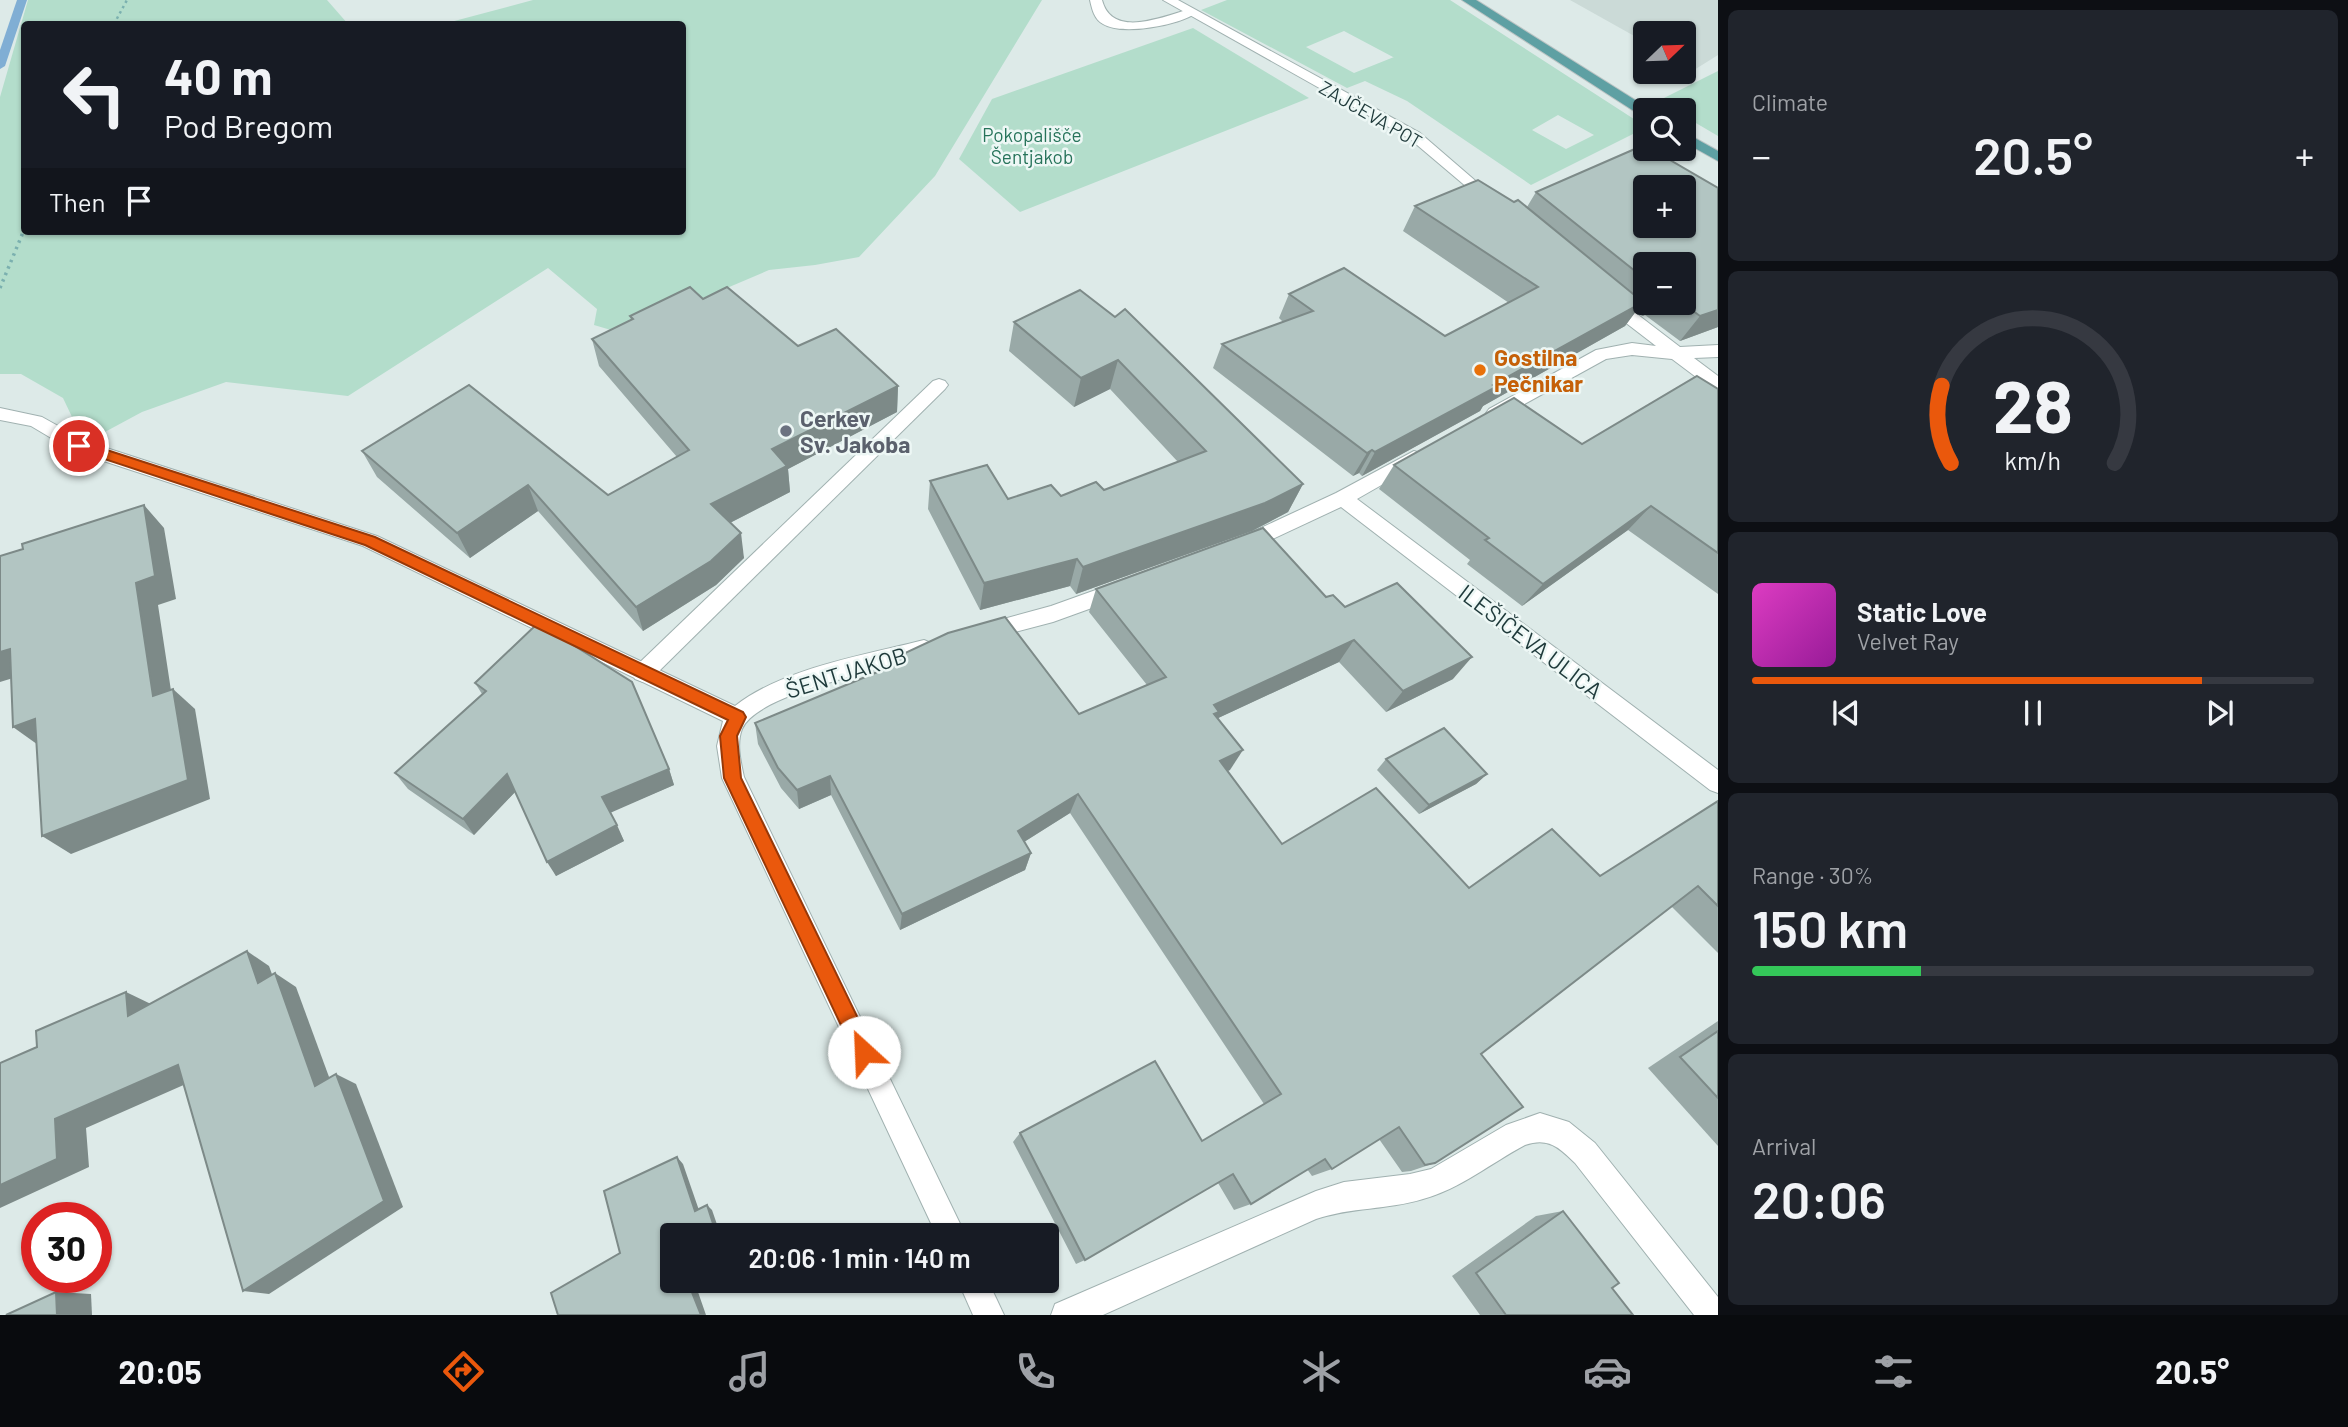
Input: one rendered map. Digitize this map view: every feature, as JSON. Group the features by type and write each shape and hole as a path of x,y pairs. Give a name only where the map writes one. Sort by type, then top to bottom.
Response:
{"main road":[{"path":"1468,0 1633,104"},
{"path":"1696,143 1718,157"}],"street":[{"path":"1096,0 1096,9 1103,18 1126,27 1190,13"},
{"name":"ZAJČEVA POT","path":"1169,0 1415,136 1501,209"},
{"path":"1602,296 1672,353 1718,386"},
{"path":"1478,423 1602,354 1632,349 1672,353 1718,351"},
{"path":"643,673 939,385"},
{"path":"0,414 36,421 79,446 370,541 737,717 728,736 733,778 946,1223"},
{"path":"1223,552 1260,538 1343,498 1432,448"},
{"name":"ILEŠIČEVA ULICA","path":"1343,498 1718,783"},
{"name":"ŠENTJAKOB","path":"737,717 774,694 1052,614 1136,584"},
{"path":"1066,1315 1130,1290 1302,1210 1334,1199 1404,1190 1436,1180 1520,1133 1541,1127 1554,1129 1585,1153 1713,1315"},
{"path":"979,1293 989,1315"}],"path":[{"path":"116,21 127,0"},
{"path":"0,288 22,235"}],"shaded area":[{"path":"1570,0 1718,0 1718,55 1696,69 1696,21 1633,21 1633,35"}],"green space":[{"path":"28,0 327,0 345,21 22,21"},
{"path":"533,0 1042,0 935,176 859,257 769,270 621,333 594,325 597,309 548,268 348,396 226,382 142,412 90,440 73,419 63,398 21,374 0,374 0,97 21,24 21,235 686,235 686,21 454,21"},
{"path":"1227,0 1450,0 1633,118 1633,134 1531,185 1407,101 1365,81 1347,88 1201,10","holes":["1344,31 1393,57 1354,73 1306,47","1558,115 1594,135 1566,149 1532,130"]},
{"name":"Pokopališče Šentjakob","path":"1193,28 1309,98 1020,212 959,159 992,99"},
{"path":"1718,71 1718,136 1696,123 1696,98 1664,98"}],"building":[{"path":"1633,150 1633,161 1672,161 1696,175 1633,175 1633,238 1696,238 1696,175 1718,188 1718,310 1700,316 1696,313 1696,252 1633,252 1633,269 1536,192"},
{"path":"1478,180 1514,202 1518,200 1633,294 1633,308 1493,385 1496,387 1375,452 1372,450 1367,453 1222,344 1313,311 1289,294 1344,268 1445,336 1538,287 1415,206"},
{"path":"690,287 703,299 727,287 798,346 836,329 898,386 772,449 787,466 711,504 741,533 711,561 636,607 528,485 457,533 362,451 469,385 608,495 689,450 592,339 633,319 630,316"},
{"path":"1080,290 1115,317 1125,309 1303,484 1265,503 1083,567 1077,559 984,583 930,481 987,465 1008,499 1051,485 1061,496 1096,482 1104,490 1206,451 1118,360 1081,378 1014,322"},
{"path":"1697,376 1718,389 1718,553 1651,506 1543,584 1485,540 1489,538 1394,465 1514,398 1582,444"},
{"path":"144,505 155,576 136,583 153,696 173,689 188,780 42,836 35,719 13,727 10,649 0,652 0,556 23,549 22,544"},
{"path":"1263,528 1326,597 1333,595 1345,607 1397,583 1472,657 1403,691 1354,640 1214,705 1219,712 1214,714 1243,750 1220,761 1282,844 1376,788 1469,888 1552,829 1600,876 1718,801 1718,906 1698,886 1481,1054 1523,1107 1435,1163 1425,1165 1399,1127 1332,1169 1325,1159 1251,1204 1233,1174 1085,1260 1020,1133 1155,1061 1202,1141 1281,1094 1078,794 1018,831 1031,853 902,914 830,776 797,790 778,768 755,723 894,665 890,660 948,633 1005,617 1079,714 1166,677 1096,589"},
{"path":"538,623 632,682 669,769 602,797 617,825 547,862 507,774 463,819 395,773 486,691 475,683"},
{"path":"1444,728 1487,774 1429,805 1386,759"},
{"path":"247,951 258,983 275,973 315,1086 336,1074 384,1201 243,1291 178,1065 55,1119 57,1159 0,1185 0,1063 37,1047 36,1031 126,992 128,1016"},
{"path":"1718,1031 1718,1098 1680,1057"},
{"path":"677,1157 695,1211 707,1205 713,1223 660,1223 660,1293 692,1293 701,1315 558,1315 551,1293 620,1253 604,1191"},
{"path":"1563,1211 1619,1283 1612,1288 1633,1315 1506,1315 1476,1273"},
{"path":"54,1293 56,1293 57,1315 6,1315"}],"waterway":[{"path":"0,66 22,0"}],"place":[{"name":"Gostilna Pečnikar","path":"1480,370"},
{"name":"Cerkev Sv. Jakoba","path":"786,431"}],"route":[{"path":"79,446 370,541 737,717 728,736 733,778 864,1052"}]}
